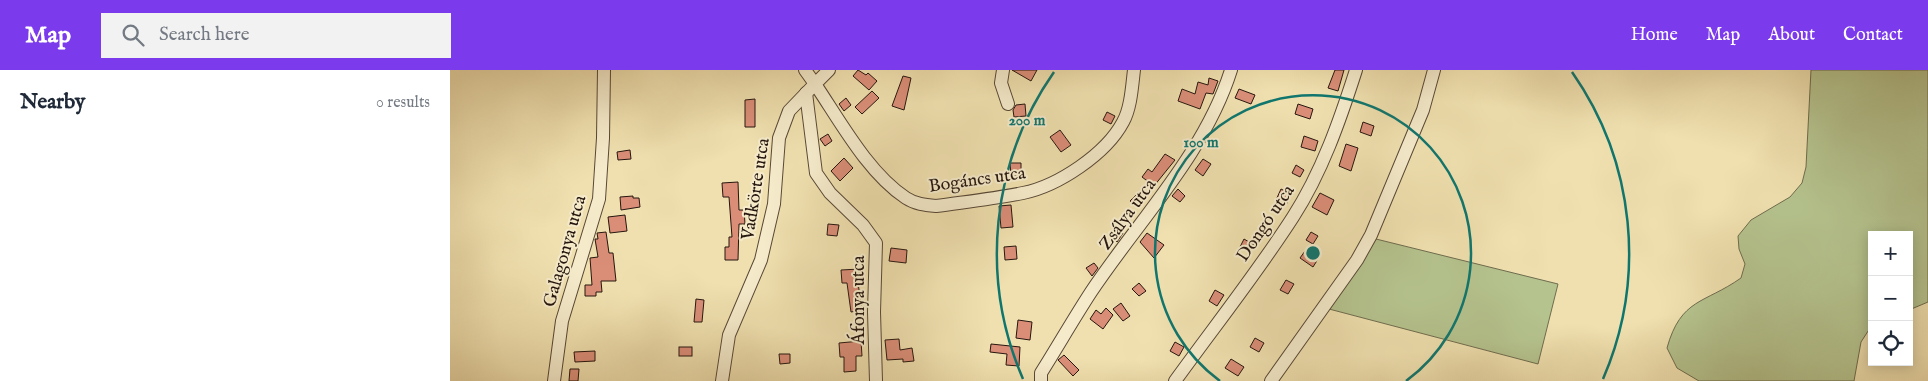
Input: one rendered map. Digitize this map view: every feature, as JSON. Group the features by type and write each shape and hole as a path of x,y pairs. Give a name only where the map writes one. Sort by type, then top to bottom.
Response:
{"street":[{"name":"Galagonya utca","path":"554,381 562,321 599,200 603,138 604,70"},
{"path":"805,70 815,84"},
{"name":"Vadkörte utca","path":"722,381 729,335 760,260 770,223 774,204 779,138 789,111 829,70"},
{"path":"1003,70 1001,83 1008,104"},
{"name":"Bogáncs utca","path":"815,84 860,151 891,186 907,199 922,205 936,206 1024,193 1064,178 1096,155 1123,122 1134,70"},
{"name":"Zsálya utca","path":"1041,377 1091,291 1174,180 1223,96 1231,70"},
{"name":"Dongó utca","path":"1175,381 1293,217 1313,182 1344,109 1356,70"},
{"path":"1270,381 1357,260 1371,235 1423,110 1434,70"},
{"name":"Áfonya utca","path":"806,93 816,173 830,193 864,225 876,243 874,312 876,381"}],"green space":[{"path":"1811,70 1928,70 1928,302 1913,308 1913,231 1868,231 1868,331 1861,342 1854,381 1699,381 1677,368 1667,348 1679,320 1695,304 1741,278 1745,264 1739,249 1738,236 1751,220 1790,197 1802,183 1806,167"},
{"path":"1376,239 1558,284 1538,364 1329,309"}],"building":[{"path":"858,70 866,75 868,73 877,81 869,90 853,76"},
{"path":"1012,70 1037,70 1031,81"},
{"path":"1335,70 1344,70 1338,91 1328,88"},
{"path":"903,76 911,78 904,110 892,106"},
{"path":"1209,78 1218,81 1213,94 1206,93 1200,109 1178,101 1182,89 1195,94 1198,82 1208,85"},
{"path":"1239,89 1255,95 1251,104 1235,98"},
{"path":"872,91 879,98 862,114 855,107"},
{"path":"846,98 851,105 844,111 839,104"},
{"path":"755,99 755,127 745,127 745,100"},
{"path":"1025,104 1026,116 1014,117 1013,110 1016,105"},
{"path":"1298,104 1313,109 1310,119 1295,114"},
{"path":"1107,112 1115,116 1111,124 1103,120"},
{"path":"1363,122 1374,126 1371,136 1360,132"},
{"path":"1060,130 1071,145 1061,152 1050,137"},
{"path":"828,134 832,141 825,146 820,139"},
{"path":"1304,136 1318,141 1315,151 1301,147"},
{"path":"1346,144 1358,148 1351,171 1339,166"},
{"path":"630,150 631,159 618,160 617,152"},
{"path":"1165,154 1175,160 1154,186 1142,177 1148,169 1152,172"},
{"path":"844,158 853,168 840,181 831,171"},
{"path":"1203,159 1211,164 1203,176 1195,170"},
{"path":"1010,163 1021,163 1021,175 1011,175"},
{"path":"1296,165 1304,170 1300,177 1292,173"},
{"path":"738,182 739,210 744,210 745,224 739,224 738,260 725,260 725,247 729,247 729,237 732,237 729,197 723,197 722,183"},
{"path":"1178,189 1185,196 1180,202 1172,196"},
{"path":"1281,189 1291,194 1286,205 1276,200"},
{"path":"1138,193 1145,199 1137,207 1130,201"},
{"path":"1320,193 1334,200 1327,215 1312,207"},
{"path":"633,196 633,198 639,198 640,207 621,210 620,197"},
{"path":"1011,205 1013,227 1001,228 999,206"},
{"path":"625,215 627,231 610,233 608,217"},
{"path":"828,224 839,225 837,236 827,235"},
{"path":"1119,229 1123,233 1117,242 1111,236"},
{"path":"606,232 609,253 613,253 616,281 601,281 602,292 596,292 596,296 585,296 585,285 592,285 590,258 598,257 595,239 598,239 597,233"},
{"path":"1311,232 1318,236 1313,244 1306,240"},
{"path":"1147,233 1164,245 1154,258 1140,242"},
{"path":"1244,239 1254,245 1250,252 1240,247"},
{"path":"1016,246 1017,259 1005,260 1004,247"},
{"path":"891,248 907,250 906,263 889,261"},
{"path":"1305,251 1318,259 1313,267 1300,258"},
{"path":"1094,263 1098,268 1092,276 1086,268"},
{"path":"860,269 861,282 858,283 862,310 851,312 847,283 842,283 841,270"},
{"path":"1286,280 1294,284 1288,294 1280,290"},
{"path":"1139,283 1146,291 1139,296 1132,289"},
{"path":"1215,290 1224,295 1217,306 1209,301"},
{"path":"696,299 704,300 702,322 694,322"},
{"path":"1121,303 1130,316 1123,321 1113,309"},
{"path":"1106,308 1113,315 1103,329 1090,319 1096,310 1101,314"},
{"path":"1018,320 1032,322 1030,340 1016,338"},
{"path":"1255,338 1264,343 1259,352 1250,347"},
{"path":"899,339 900,350 912,348 914,361 903,362 903,359 887,360 885,340"},
{"path":"861,341 862,356 856,356 856,371 844,372 844,357 840,357 839,343"},
{"path":"1175,342 1184,347 1179,356 1170,351"},
{"path":"991,344 1020,347 1019,366 1006,365 1007,354 990,352"},
{"path":"679,347 692,347 692,356 679,356"},
{"path":"595,351 595,361 575,362 574,352"},
{"path":"779,354 790,354 790,363 780,364"},
{"path":"1064,355 1079,370 1073,376 1058,360"},
{"path":"1231,359 1244,367 1238,376 1225,368"},
{"path":"570,369 579,369 578,381 569,381"}]}
